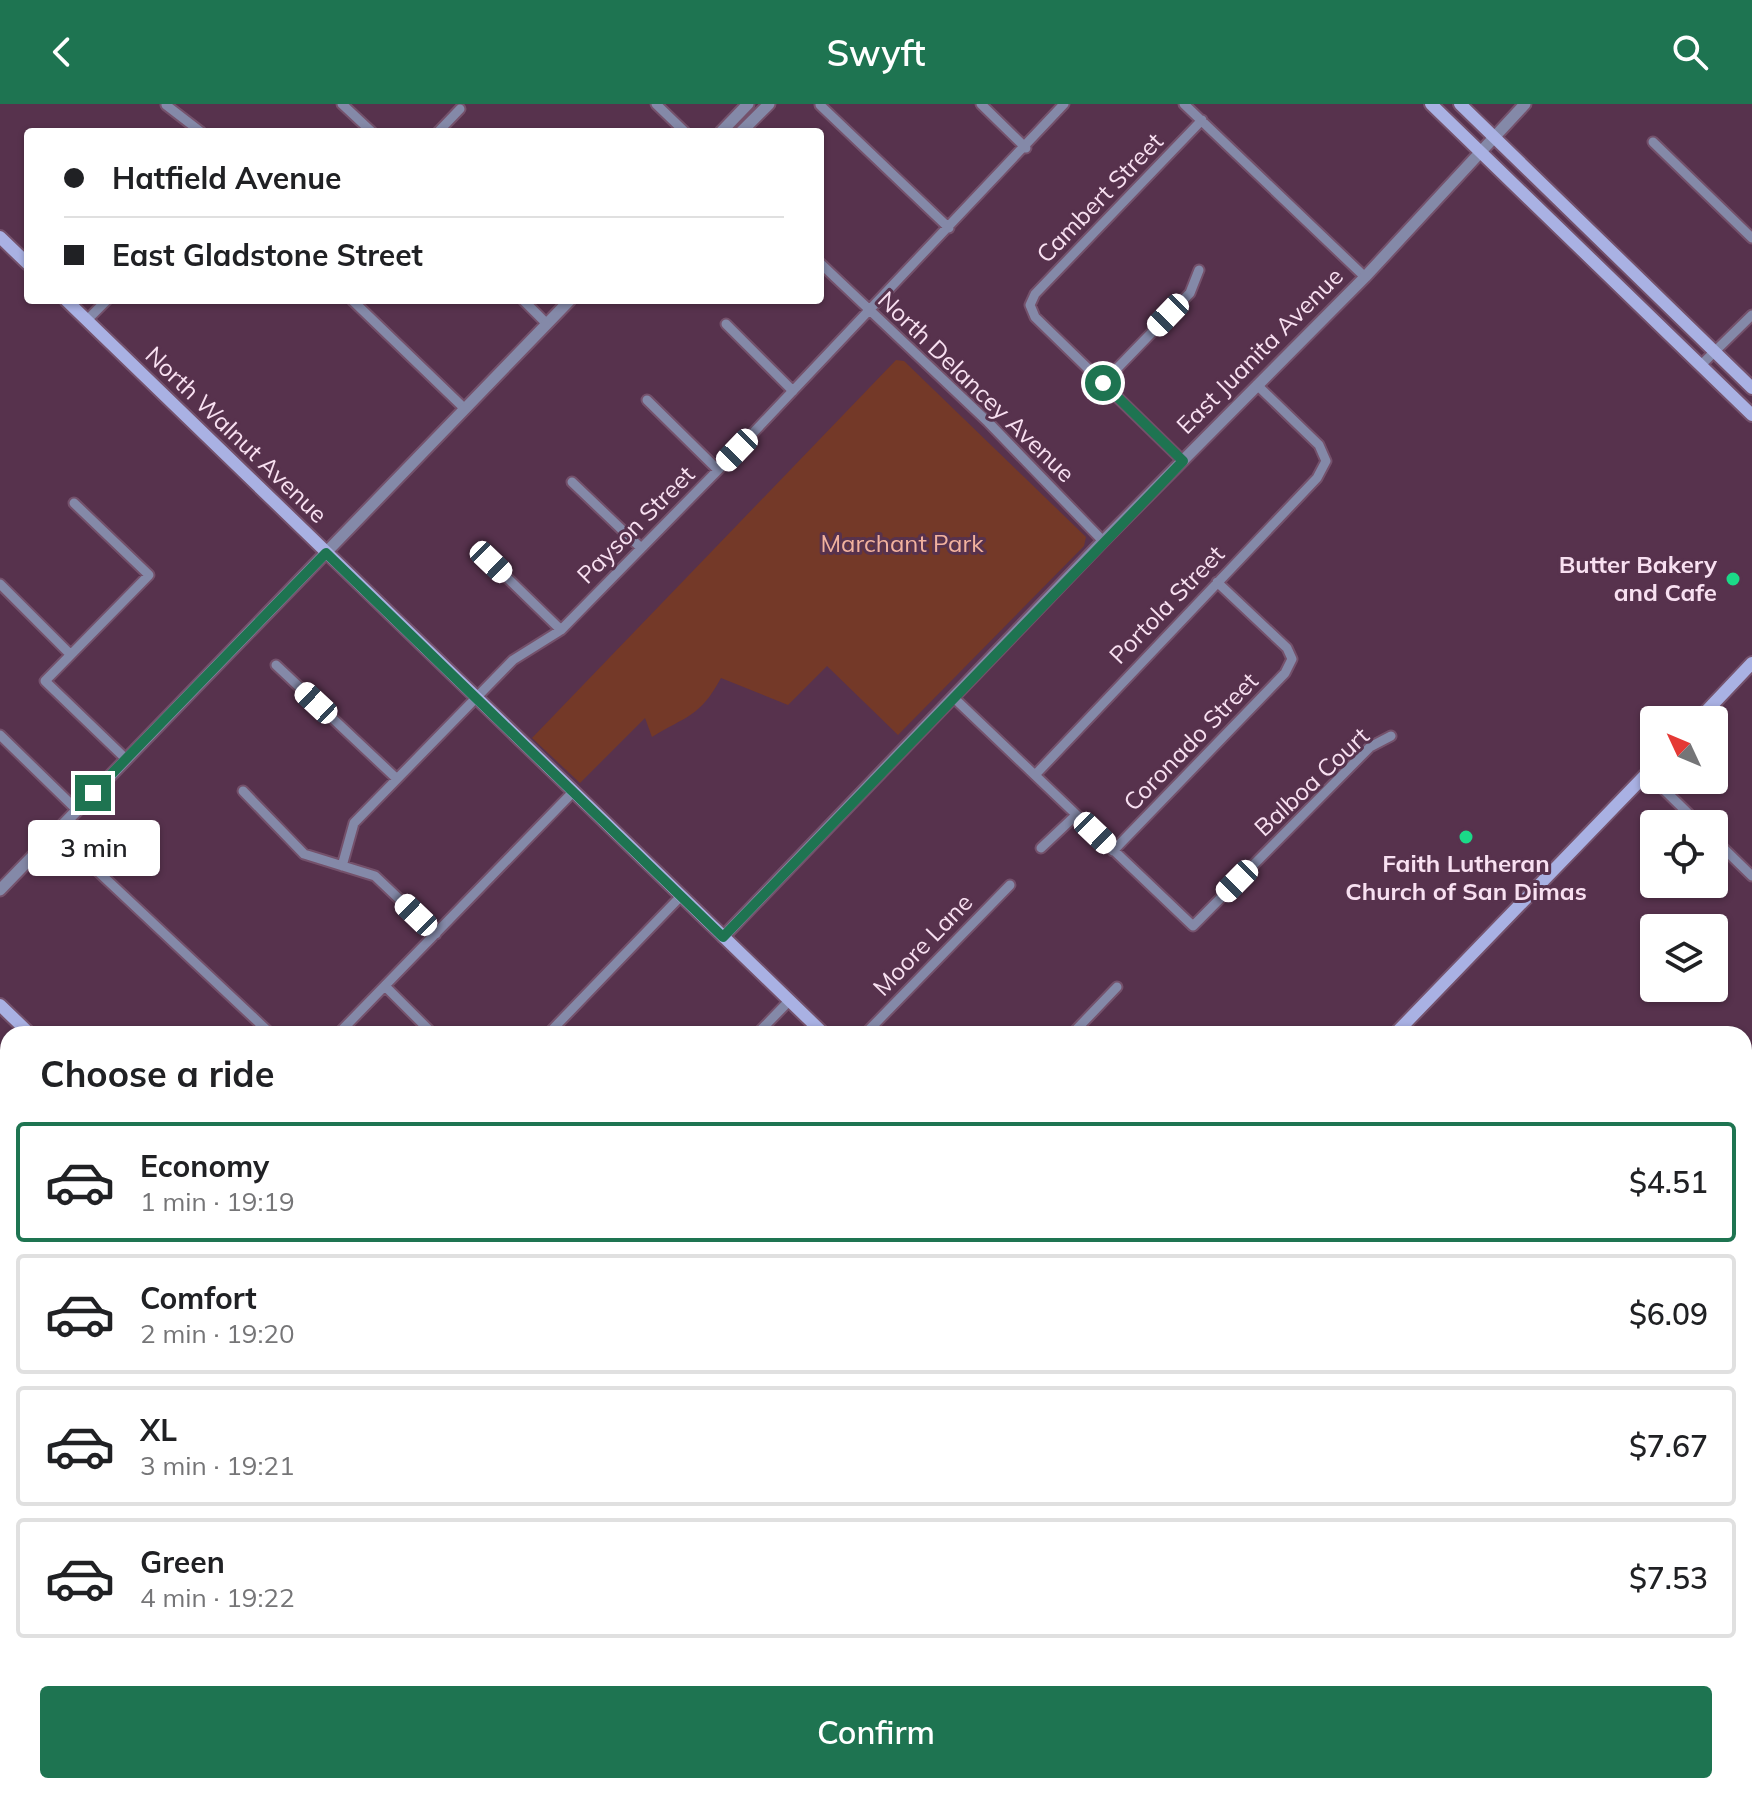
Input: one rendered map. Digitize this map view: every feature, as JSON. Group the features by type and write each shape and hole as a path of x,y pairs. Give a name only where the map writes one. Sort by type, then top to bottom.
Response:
{"main road":[{"path":"1431,104 1752,415"},
{"path":"1460,104 1752,388"},
{"path":"0,237 24,260"},
{"name":"North Walnut Avenue","path":"70,304 816,1026"},
{"path":"1711,706 1752,663"},
{"path":"1403,1026 1640,779"},
{"path":"0,1005 22,1026"}],"street":[{"path":"342,104 368,128"},
{"path":"656,104 681,128"},
{"path":"725,128 748,104"},
{"path":"745,128 769,104"},
{"path":"981,104 1026,148"},
{"name":"Payson Street","path":"342,866 354,823 513,660 561,630 1026,148 1064,104"},
{"path":"1184,104 1365,277"},
{"name":"East Juanita Avenue","path":"723,937 1103,541 1365,277 1525,104"},
{"path":"166,105 196,128"},
{"path":"820,105 949,228"},
{"path":"442,128 460,109"},
{"name":"Cambert Street","path":"1103,383 1035,317 1030,305 1035,294 1202,120"},
{"path":"1653,142 1752,238"},
{"name":"North Delancey Avenue","path":"824,267 988,422 1103,541"},
{"path":"1183,461 1103,383 1190,293 1199,270"},
{"path":"87,320 103,304"},
{"path":"356,304 465,409"},
{"path":"527,304 547,324"},
{"path":"0,890 566,304"},
{"path":"1701,365 1752,315"},
{"path":"726,324 793,391"},
{"name":"Portola Street","path":"1035,775 1317,478 1326,461 1319,445 1257,385"},
{"path":"647,400 718,470"},
{"path":"572,482 641,548"},
{"path":"74,503 149,575 45,681 126,759"},
{"path":"491,562 561,630"},
{"name":"Coronado Street","path":"1113,851 1285,673 1292,659 1287,648 1217,582"},
{"path":"0,584 70,654"},
{"path":"276,665 397,779"},
{"path":"953,697 1113,851"},
{"path":"0,735 77,810"},
{"name":"Balboa Court","path":"1113,851 1193,926 1370,747 1391,736"},
{"path":"243,791 304,854 375,876 436,934"},
{"path":"346,1026 573,792"},
{"path":"1672,794 1687,810"},
{"path":"1041,848 1076,815"},
{"path":"56,832 262,1026"},
{"path":"1728,853 1752,876"},
{"name":"Moore Lane","path":"873,1026 1010,885"},
{"path":"556,1026 681,896"},
{"path":"385,986 425,1026"},
{"path":"1080,1026 1117,987"},
{"path":"765,1026 789,1001"}],"green space":[{"name":"Marchant Park","path":"896,360 904,361 1086,537 1084,546 898,735 827,666 788,705 721,678 699,708 652,737 645,718 580,783 532,738"}],"place":[{"name":"Butter Bakery and Cafe","path":"1733,579"},
{"name":"Faith Lutheran Church of San Dimas","path":"1466,837"}],"route":[{"path":"93,793 326,553 723,937 1183,461 1103,383"}]}
